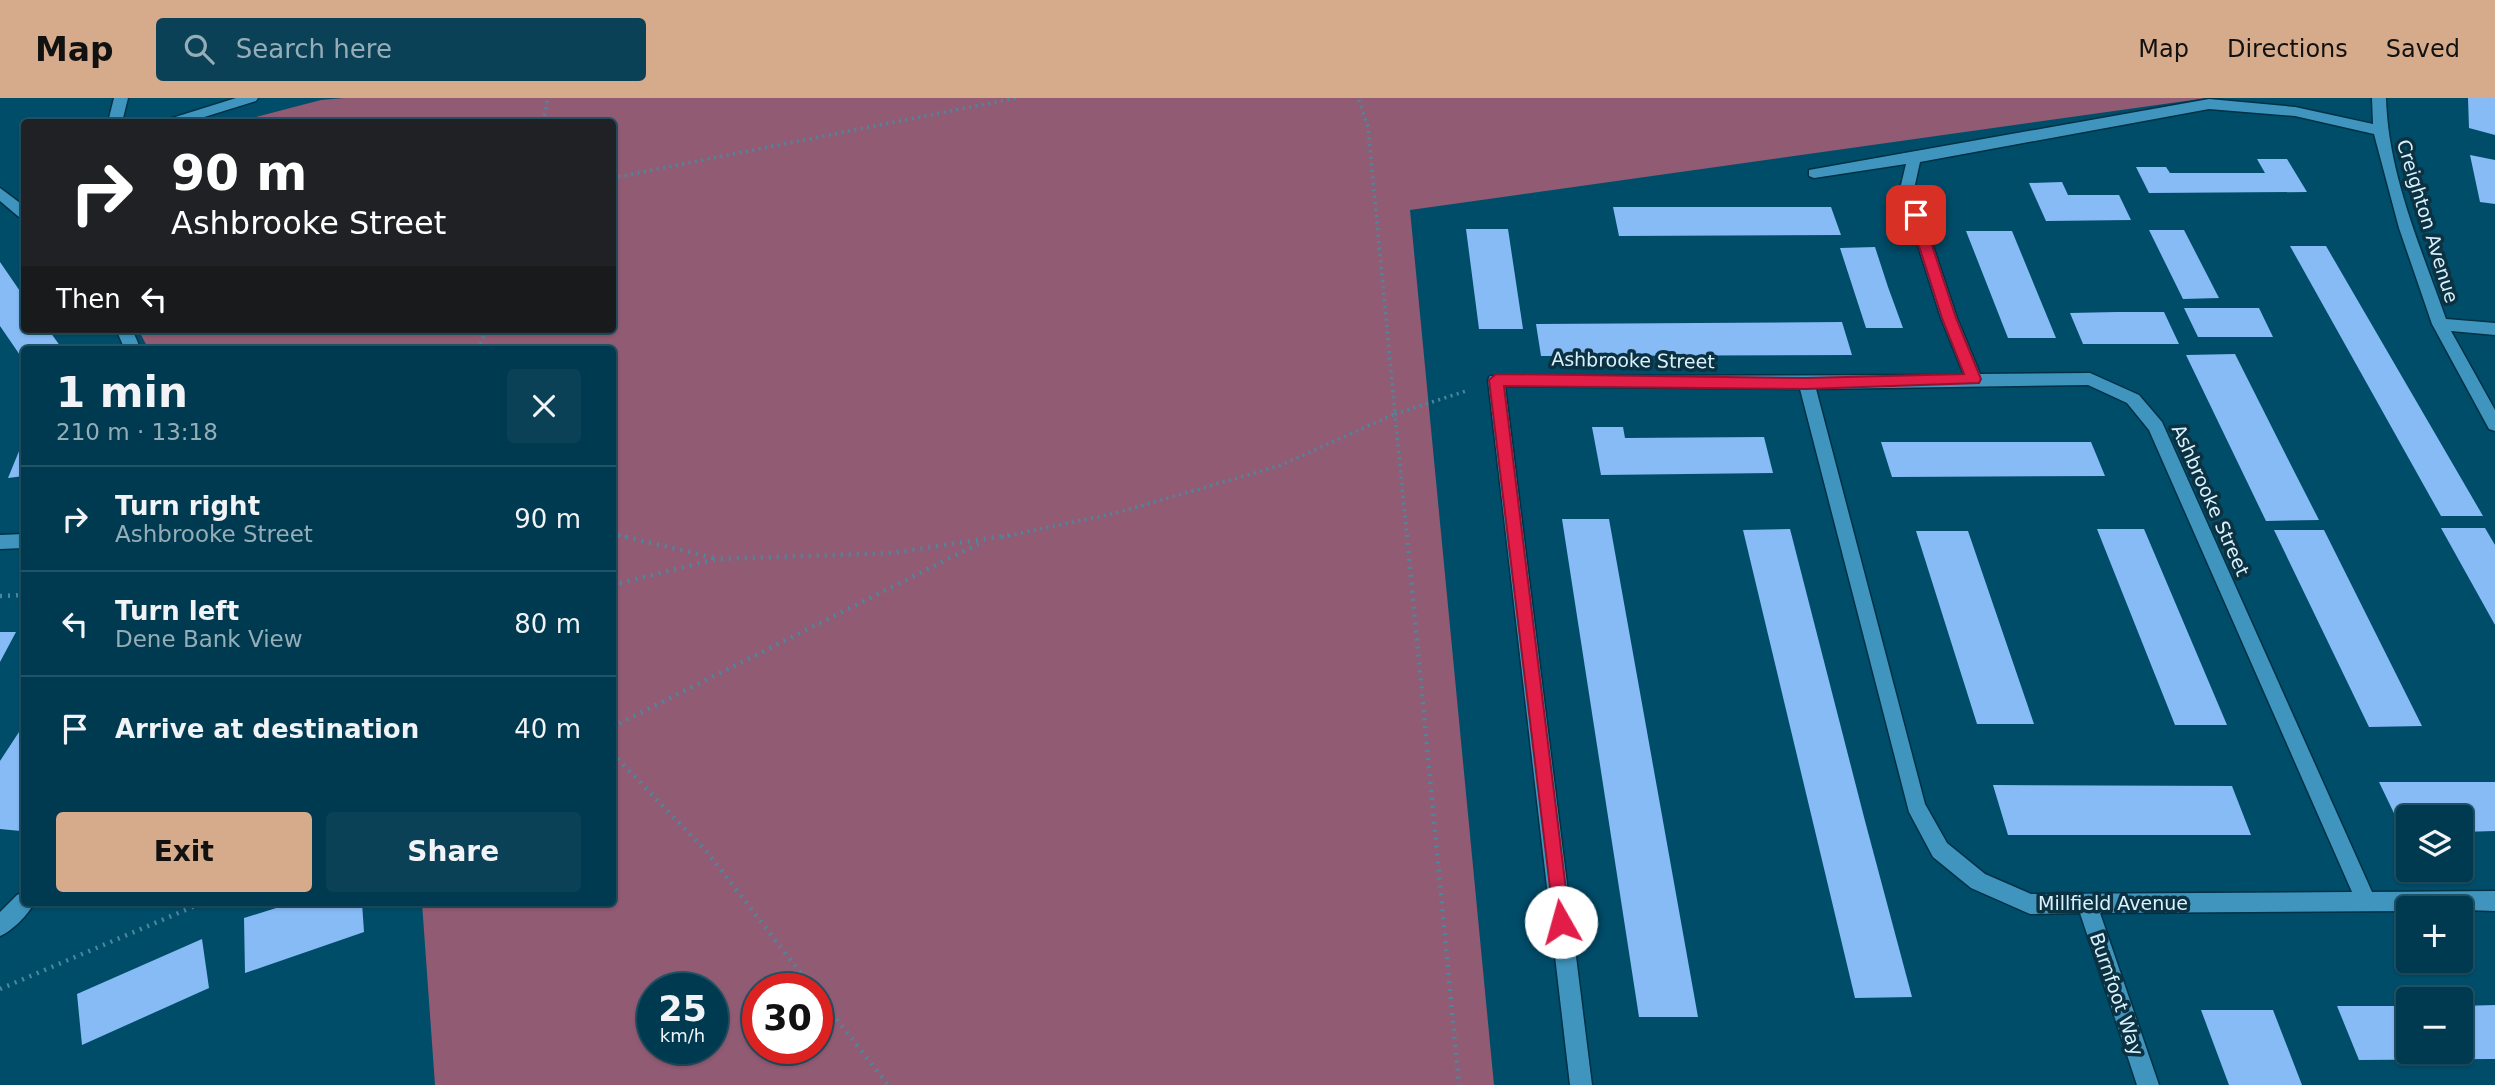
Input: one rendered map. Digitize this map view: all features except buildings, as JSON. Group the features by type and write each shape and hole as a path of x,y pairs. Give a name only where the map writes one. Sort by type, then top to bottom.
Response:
{"street":[{"path":"115,119 121,98"},
{"path":"184,119 251,98"},
{"name":"Creighton Avenue","path":"2379,98 2380,131 2406,228 2440,324 2495,425"},
{"path":"1814,173 1914,158 2209,104 2250,104 2292,109 2380,131"},
{"path":"1914,158 1907,189 1949,318 1974,379"},
{"path":"0,194 21,206"},
{"path":"2440,324 2495,329"},
{"name":"Ashbrooke Street","path":"1496,380 1806,383 2090,379 2133,400 2156,427 2367,902"},
{"path":"1496,380 1581,1085"},
{"name":"Millfield Avenue","path":"1806,383 1916,806 1940,850 1979,881 2030,904 2495,901"},
{"path":"0,542 21,541"},
{"name":"Burnfoot Way","path":"2087,903 2148,1085"},
{"path":"0,926 21,905"}],"path":[{"path":"544,119 548,98"},
{"path":"616,177 1016,98"},
{"path":"1358,98 1368,127 1459,1085"},
{"path":"616,584 716,559 892,554 984,541 1116,513 1279,466 1395,414 1496,380"},
{"path":"616,535 716,559"},
{"path":"616,725 984,541"},
{"path":"0,596 21,595"},
{"path":"616,757 708,852 801,973"},
{"path":"0,989 195,906"},
{"path":"833,1015 888,1085"}],"shaded area":[{"path":"344,98 2207,98 1410,210 1494,1085 435,1085 422,906 616,906 616,346 147,346 140,333 616,333 616,119 248,119 321,100"}],"route":[{"path":"1561,922 1496,380 1806,383 1974,379 1949,318 1916,215"}]}
